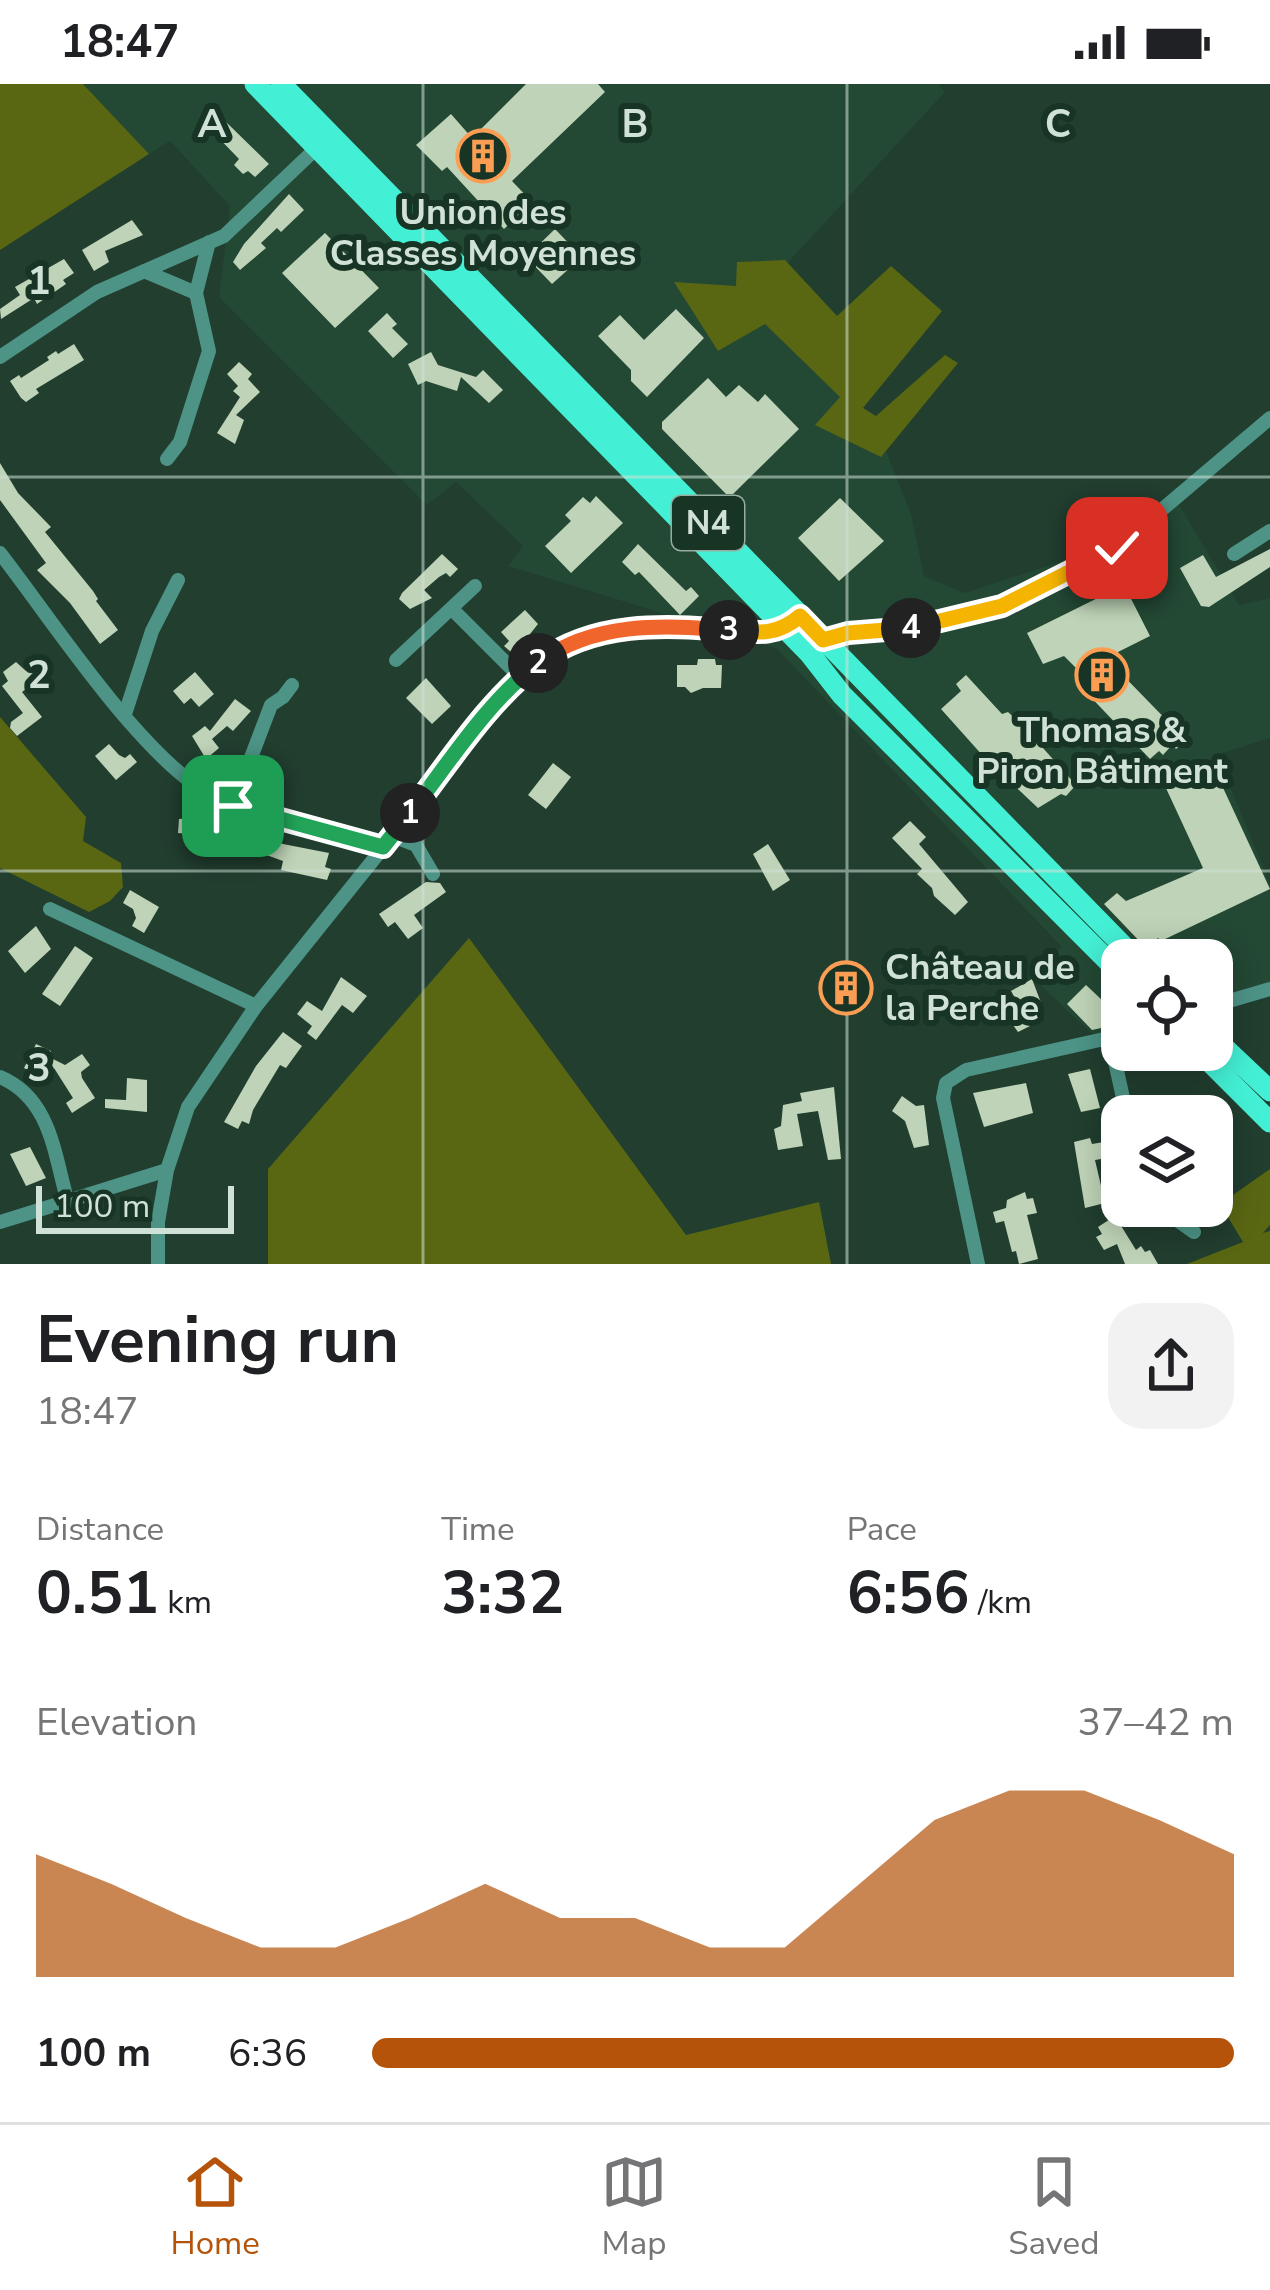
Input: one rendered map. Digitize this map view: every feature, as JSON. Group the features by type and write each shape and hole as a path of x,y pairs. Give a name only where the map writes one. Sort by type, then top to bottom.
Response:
{"main road":[{"name":"N4","path":"255,84 324,141 816,647 1115,939"},
{"name":"N4","path":"281,84 324,141"},
{"name":"N4","path":"816,647 842,694 1101,954"},
{"path":"1233,1056 1270,1091"},
{"path":"1219,1071 1270,1122"}],"street":[{"path":"0,357 97,292 224,236 324,141"},
{"path":"167,459 180,442 209,352 196,293 209,242"},
{"path":"144,272 196,293"},
{"path":"816,647 848,633 923,627 1002,606 1119,546 1270,418"},
{"path":"1234,554 1270,531"},
{"path":"0,553 124,714 190,782 233,806 416,845 433,874"},
{"path":"124,714 152,631 178,580"},
{"path":"396,660 475,586"},
{"path":"452,609 520,677"},
{"path":"158,1264 158,1222 167,1170 188,1107 256,1006 520,677 571,644 610,631 663,626 767,634 793,622"},
{"path":"233,806 271,705 292,685"},
{"path":"50,909 256,1006"},
{"path":"1233,1000 1270,989"},
{"path":"978,1264 943,1099 946,1083 966,1070 1101,1040"},
{"path":"0,1077 15,1084 46,1118 67,1199"},
{"path":"0,1222 167,1170"},
{"path":"1187,1227 1194,1232"}],"shaded area":[{"path":"83,84 939,84 945,92 761,292 886,451 911,514 924,576 965,593 1087,553 1176,500 1239,605 1270,598 1270,738 1217,755 1270,884 1270,989 1233,1000 1233,939 1101,939 1101,1037 1096,1038 1028,973 1062,947 776,648 508,566 523,546 456,482 427,505 219,297 230,206 170,141 149,154"}],"green space":[{"path":"0,84 83,84 149,154 0,250"},
{"path":"785,260 837,316 891,266 942,311 863,408 876,416 945,355 958,363 881,457 815,425 840,397 765,324 718,351 674,282 736,286 737,262"},
{"path":"0,717 86,817 83,841 121,863 123,887 110,901 89,912 0,868"},
{"path":"469,938 686,1235 819,1202 831,1264 268,1264 268,1169"},
{"path":"1270,1169 1270,1225 1263,1233 1270,1231 1270,1264 1187,1264 1243,1242 1233,1225 1233,1195"}],"building":[{"name":"Union des Classes Moyennes","path":"526,84 598,84 605,92 512,181 532,202 504,229 447,167 442,171 416,145 451,114 472,138"},
{"path":"225,121 269,164 255,177 234,165 239,159 213,132"},
{"path":"289,194 304,210 261,243 266,248 240,270 233,262 244,244"},
{"path":"132,220 143,235 105,251 109,262 94,271 82,250"},
{"path":"555,229 582,257 552,284 526,257"},
{"path":"325,233 379,288 335,328 282,273"},
{"path":"64,259 74,273 63,280 66,284 37,304 34,298 1,319 0,309 20,295 15,287"},
{"path":"676,309 704,338 647,397 631,381 631,370 598,336 620,315 644,340"},
{"path":"387,313 397,324 392,328 408,344 393,358 368,331"},
{"path":"74,344 84,360 36,389 39,393 26,402 21,398 10,381"},
{"path":"431,352 438,365 476,377 483,370 503,390 489,403 461,377 457,391 426,381 418,385 408,364"},
{"path":"239,362 252,374 248,379 260,392 236,415 244,420 235,444 217,433 240,397 233,391 238,386 227,374"},
{"path":"708,378 726,397 739,385 758,402 765,394 799,429 733,494 726,494 662,429 662,422"},
{"path":"0,463 18,493 51,527 45,532 118,630 100,644 70,603 37,570 46,563 0,500"},
{"path":"596,496 623,523 571,573 545,546 571,521 565,515 583,497 590,503"},
{"path":"840,498 884,541 839,581 798,538"},
{"path":"638,544 686,591 691,587 699,596 680,615 639,572 635,575 622,562"},
{"path":"1270,549 1270,567 1209,607 1201,606 1180,568 1203,555 1216,577"},
{"path":"442,554 458,569 450,577 446,573 439,577 424,590 432,598 410,609 399,599 402,593"},
{"name":"Thomas & Piron Bâtiment","path":"1124,585 1150,636 1106,658 1186,740 1150,759 1082,688 1089,681 1064,656 1043,664 1027,633"},
{"path":"525,610 538,624 526,639 531,645 521,654 516,649 511,652 501,632"},
{"path":"698,659 715,659 716,665 722,665 721,688 691,693 677,687 677,665 697,665"},
{"path":"16,662 26,671 32,667 41,678 22,692 42,717 17,736 11,722 23,713 2,686 8,681 3,672"},
{"path":"195,672 214,694 199,707 191,698 184,704 173,691"},
{"path":"966,675 1002,714 1008,712 1026,729 1076,785 1066,796 1061,794 1038,808 941,709 961,691 956,684"},
{"path":"426,678 451,706 432,724 406,698"},
{"path":"235,699 251,711 233,731 227,726 212,739 219,748 206,759 192,736 205,726 210,731"},
{"path":"109,744 119,755 130,754 137,762 116,780 95,756"},
{"path":"553,763 571,777 546,809 528,795"},
{"path":"1212,764 1270,889 1165,939 1137,939 1104,904 1117,893 1126,901 1203,868 1165,786"},
{"path":"179,819 236,830 237,826 283,844 329,853 327,880 281,870 283,861 261,853 251,851 249,856 230,851 234,838 178,833"},
{"path":"910,821 926,837 919,844 968,902 955,915 934,896 917,874 922,869 892,838"},
{"path":"768,844 790,880 773,891 753,854"},
{"path":"426,882 440,883 446,892 414,915 423,928 408,939 395,922 388,927 379,914"},
{"path":"130,890 159,907 144,933 132,926 133,909 123,903"},
{"path":"36,926 51,949 25,973 8,951"},
{"path":"75,946 93,958 60,1006 42,994"},
{"name":"Château de la Perche","path":"852,967 868,989 840,1009 824,988"},
{"path":"341,977 367,996 353,1013 342,1005 316,1040 307,1033 312,1026 297,1014 307,1001 322,1011"},
{"path":"1032,979 1043,1008 1026,1018 1030,1026 1018,1032 1003,1011 1018,1003 1011,991"},
{"path":"1086,985 1101,999 1101,1028 1092,1030 1067,1004"},
{"path":"283,1032 302,1046 286,1068 280,1065 249,1124 242,1121 238,1129 224,1122 256,1066"},
{"path":"36,1044 65,1065 82,1054 90,1065 81,1072 82,1078 95,1098 72,1113 66,1103 73,1098 54,1068 48,1080 24,1068"},
{"path":"1090,1069 1100,1108 1081,1112 1068,1074"},
{"path":"127,1078 147,1080 147,1112 105,1108 105,1099 126,1100"},
{"path":"1026,1083 1033,1113 984,1127 973,1093"},
{"path":"834,1087 841,1159 828,1160 818,1111 797,1114 803,1146 778,1150 774,1129 781,1126 783,1105 802,1101 800,1093"},
{"path":"902,1096 916,1106 924,1105 929,1145 914,1148 905,1121 892,1111"},
{"path":"1090,1138 1092,1144 1101,1142 1101,1159 1095,1160 1101,1204 1085,1208 1074,1142"},
{"path":"30,1147 46,1178 26,1186 10,1154"},
{"path":"1025,1192 1027,1199 1033,1198 1037,1213 1027,1215 1038,1259 1019,1264 1004,1221 996,1223 993,1212"},
{"path":"1098,1227 1122,1227 1136,1250 1141,1246 1145,1252 1150,1250 1158,1264 1125,1264 1117,1244 1104,1250 1096,1237 1102,1234"}],"place":[{"name":"Union des Classes Moyennes","path":"483,156"},
{"name":"Thomas & Piron Bâtiment","path":"1102,675"},
{"name":"Château de la Perche","path":"846,988"}],"route":[{"path":"233,806 383,847 520,677 571,644 610,631 663,626 767,634 785,629 800,616 823,640 848,633 923,627 1002,606 1117,548"}]}
